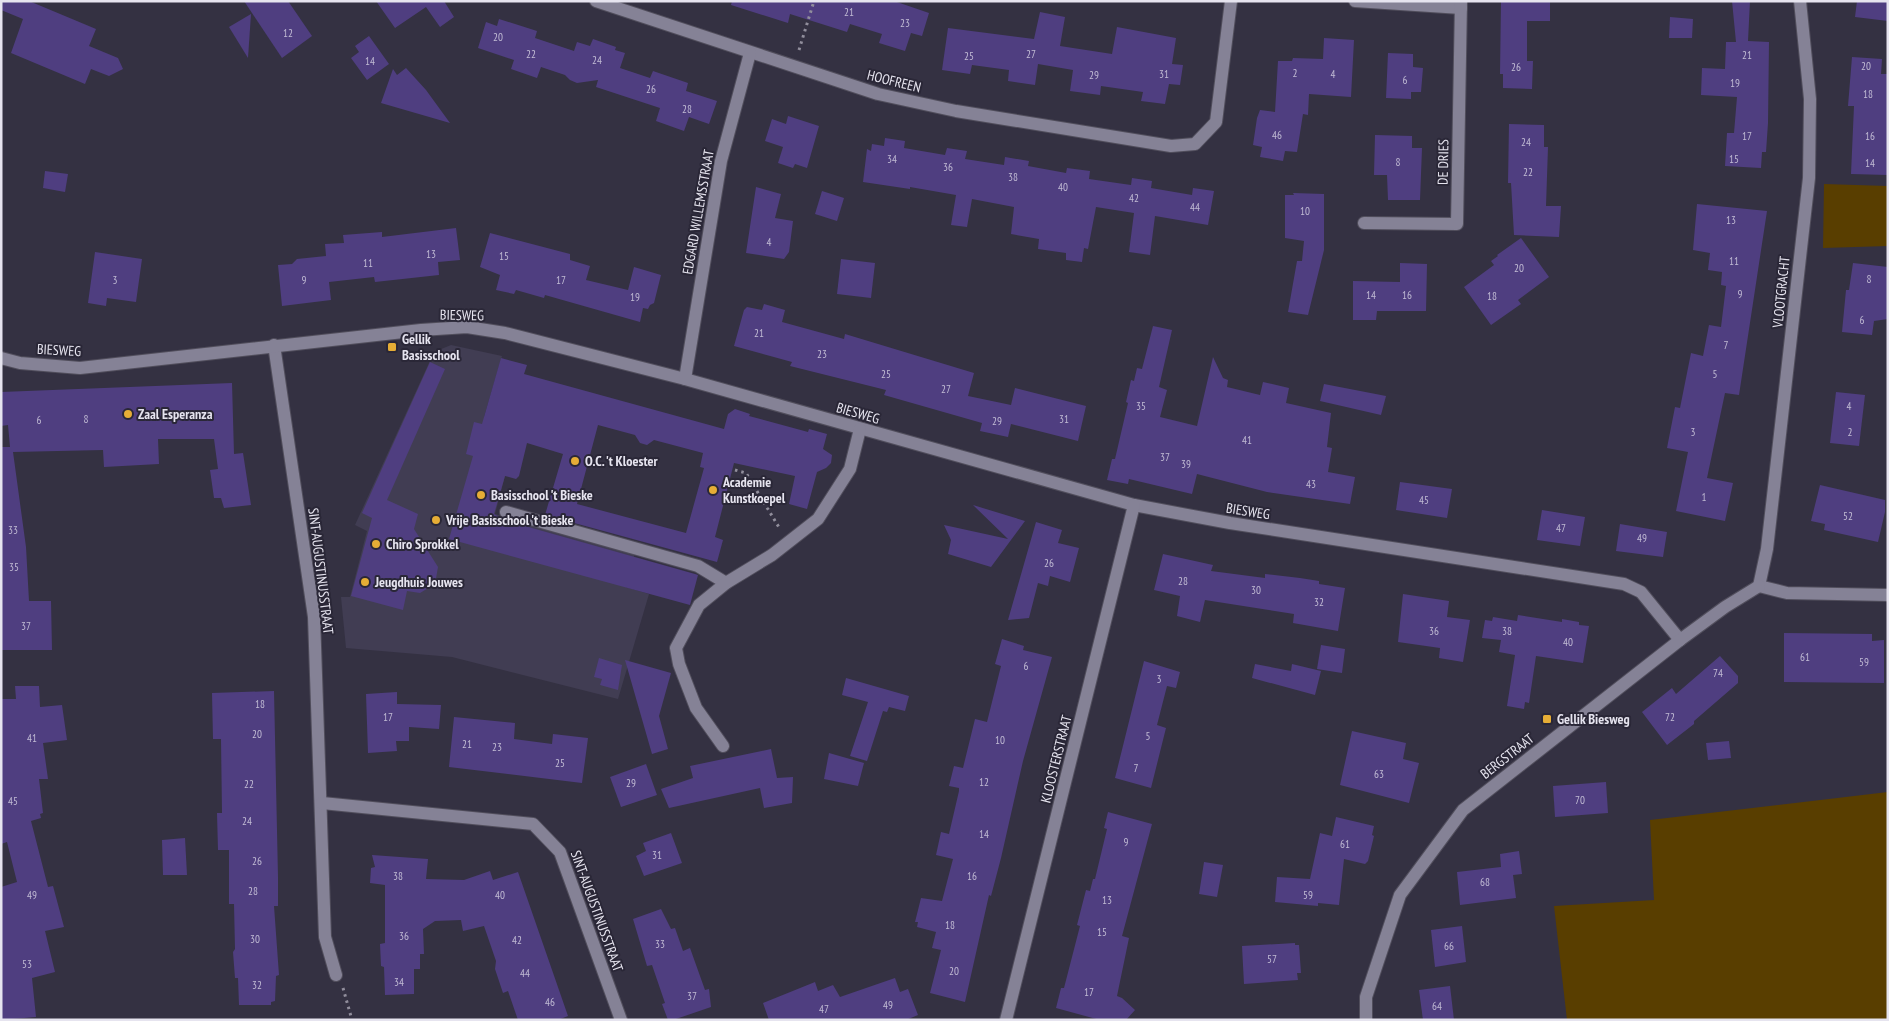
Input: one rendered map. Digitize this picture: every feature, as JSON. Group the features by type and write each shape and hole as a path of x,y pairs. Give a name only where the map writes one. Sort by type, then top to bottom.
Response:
{"street":[{"name":"HOOFREEN","path":"596,1 878,94 956,111 1171,146 1195,144 1216,122 1231,1"},
{"name":"DE DRIES","path":"1355,1 1461,5 1457,224 1364,223"},
{"name":"VLOOTGRACHT","path":"1759,586 1767,549 1809,178 1810,99 1800,1"},
{"name":"EDGARD WILLEMSSTRAAT","path":"685,380 721,161 750,53"},
{"name":"BIESWEG","path":"1,358 20,363 80,368 274,346 467,328 505,333 685,380 1134,505 1230,524 1624,584 1641,592 1680,640"},
{"name":"SINT-AUGUSTINUSSTRAAT","path":"274,346 314,617 322,803 325,937 336,975"},
{"path":"722,746 696,708 676,648 700,605 726,583 772,555 818,519 850,469 860,429"},
{"name":"KLOOSTERSTRAAT","path":"1006,1020 1134,505"},
{"path":"506,512 698,566 726,583"},
{"path":"1759,586 1787,593 1888,595"},
{"name":"BERGSTRAAT","path":"1366,1020 1366,997 1400,895 1463,810 1680,640 1725,607 1759,586"},
{"name":"SINT-AUGUSTINUSSTRAAT","path":"322,803 533,824 560,852 621,1020"}],"path":[{"path":"794,67 814,1"},
{"path":"735,470 746,473 788,543"},
{"path":"336,975 343,987 352,1020"}],"shaded area":[{"path":"1824,184 1888,186 1888,246 1823,248"},
{"name":"Vrije Basisschool 't Bieske","path":"451,345 502,356 484,417 505,476 495,514 635,553 626,587 649,594 618,699 452,657 346,648 341,597 350,597 367,531 355,525 434,352"},
{"path":"1888,792 1888,1020 1567,1020 1554,906 1654,900 1650,820"}],"building":[{"path":"1,1 29,1 96,29 89,46 118,58 123,69 109,76 91,69 85,84 11,53 23,19 1,10"},
{"path":"244,1 288,1 312,36 282,58"},
{"path":"376,1 444,1 454,17 440,27 426,7 395,28"},
{"path":"732,1 894,1 929,13 922,36 911,33 905,51 879,43 882,34 850,24 847,32 790,14 788,23 731,5"},
{"path":"1501,1 1550,1 1550,21 1527,21 1527,61 1533,61 1532,89 1503,88 1503,74 1500,74"},
{"path":"1732,1 1750,1 1748,41 1769,42 1768,123 1766,152 1762,152 1761,168 1725,166 1727,133 1734,133 1737,97 1701,95 1702,68 1725,69 1726,42 1736,42"},
{"path":"1857,1 1888,1 1888,21 1855,17"},
{"path":"1040,12 1065,17 1060,46 1112,54 1117,27 1176,38 1172,64 1183,65 1180,85 1169,84 1165,104 1141,101 1143,92 1101,86 1100,95 1070,91 1073,70 1038,64 1035,85 1008,81 1009,70 972,65 970,74 942,70 948,28 1034,39"},
{"path":"251,14 248,58 229,27"},
{"path":"1670,17 1693,19 1692,38 1669,38"},
{"path":"499,19 537,31 535,38 574,51 577,42 590,46 593,39 616,47 615,50 625,53 620,68 650,78 653,71 688,83 686,91 717,101 709,124 689,117 684,131 656,121 660,108 596,87 598,80 577,83 565,75 541,67 537,78 511,69 514,60 478,48 486,22 497,26"},
{"path":"369,36 389,64 367,80 351,58 359,52 355,46"},
{"path":"1324,38 1354,40 1351,97 1309,94 1308,115 1303,114 1297,152 1285,151 1283,161 1260,157 1262,147 1253,145 1257,118 1260,110 1275,112 1278,61 1292,61 1293,58 1323,59"},
{"path":"1388,53 1413,54 1413,67 1423,68 1421,92 1411,92 1411,99 1386,98"},
{"path":"1852,57 1882,59 1881,74 1888,74 1888,175 1851,174 1854,106 1848,106"},
{"path":"406,68 426,90 450,123 381,103 393,69 397,75"},
{"path":"788,116 819,126 807,168 795,164 793,168 778,163 783,147 765,141 772,119 786,124"},
{"path":"1509,124 1544,125 1544,147 1548,147 1546,206 1561,206 1559,237 1514,235 1511,183 1508,183"},
{"path":"1375,135 1412,136 1412,148 1422,148 1420,200 1388,200 1387,175 1374,175"},
{"path":"885,138 905,141 904,148 945,155 947,148 967,151 965,159 1004,165 1005,157 1029,161 1028,166 1066,173 1067,168 1090,171 1089,179 1131,185 1132,178 1152,181 1151,188 1192,195 1193,188 1214,191 1208,225 1155,216 1150,255 1129,252 1134,213 1096,207 1088,249 1084,248 1082,262 1066,260 1066,253 1038,249 1039,239 1011,234 1014,207 972,199 967,227 951,225 956,195 910,187 910,189 863,182 867,149 871,151 872,144 884,146"},
{"path":"45,171 68,174 65,192 43,188"},
{"path":"756,187 781,194 775,218 793,221 789,252 784,259 746,253"},
{"path":"822,191 844,198 837,221 815,214"},
{"path":"1293,193 1324,194 1324,250 1308,315 1288,312 1297,261 1302,261 1304,241 1285,238 1285,195 1294,195"},
{"path":"1697,204 1767,211 1739,395 1725,393 1707,478 1733,483 1725,521 1676,511 1688,452 1667,448 1675,407 1680,408 1691,353 1703,356 1709,325 1721,327 1726,286 1721,285 1722,272 1708,270 1710,253 1693,250"},
{"path":"456,228 460,260 438,262 439,275 375,282 374,277 329,282 331,300 282,306 278,265 292,264 297,259 326,256 325,244 344,243 343,235 382,232 382,237"},
{"path":"490,233 570,254 570,260 590,266 586,280 628,290 634,267 661,275 654,303 648,309 643,308 640,322 545,295 544,298 516,290 514,294 496,290 500,275 480,267"},
{"path":"1521,238 1549,277 1518,300 1521,304 1491,325 1464,287 1494,265 1491,261 1497,255"},
{"path":"95,252 142,259 136,302 107,298 106,306 88,303"},
{"path":"841,259 875,263 871,298 837,294"},
{"path":"1400,263 1427,264 1426,311 1377,311 1376,320 1353,320 1353,281 1400,282"},
{"path":"1853,263 1888,267 1888,319 1874,321 1872,335 1842,332 1846,290 1849,290"},
{"path":"764,304 785,310 782,322 844,339 845,334 974,373 968,396 1011,405 1015,388 1086,406 1078,441 1011,424 1008,437 980,431 982,423 884,395 886,390 790,366 792,362 734,346 744,310 747,307 762,310"},
{"path":"1153,326 1172,330 1159,387 1167,390 1160,417 1197,426 1213,357 1223,378 1228,380 1227,387 1260,395 1263,382 1289,388 1286,403 1331,413 1327,447 1332,448 1328,472 1355,477 1350,504 1267,492 1197,474 1192,494 1129,479 1128,484 1107,480 1112,459 1115,459 1128,403 1126,402 1131,380 1134,381 1137,368 1142,369"},
{"path":"501,358 527,365 524,374 724,429 728,414 735,409 750,414 749,416 808,432 809,429 827,434 823,449 832,455 831,463 826,468 817,472 807,509 789,504 795,476 734,463 715,537 723,540 717,562 545,515 563,454 527,443 519,476 516,479 505,476 494,514 504,520 698,575 690,605 449,539 473,456 466,454 474,422 482,424","holes":["598,425 635,435 640,443 647,445 654,440 703,453 700,467 704,468 686,533 577,504"]},
{"path":"430,362 445,369 387,500 418,514 414,529 438,567 435,584 420,593 407,591 403,610 351,596 372,518 362,513"},
{"path":"232,383 234,454 243,453 251,505 224,508 221,498 214,498 210,470 218,469 214,439 158,439 159,464 104,467 103,450 13,452 26,547 29,601 51,601 52,650 1,650 1,447 10,447 8,425 1,426 1,392"},
{"path":"1324,384 1386,396 1381,415 1320,401"},
{"path":"1836,392 1865,395 1859,446 1830,443"},
{"path":"1400,482 1452,489 1447,518 1396,510"},
{"path":"1820,485 1885,500 1885,512 1878,542 1824,530 1825,524 1811,521"},
{"path":"973,505 1025,521 991,567 948,554 951,540 944,525 1008,539"},
{"path":"1542,510 1585,517 1580,546 1537,540"},
{"path":"1036,522 1062,530 1058,543 1079,548 1070,582 1050,576 1048,586 1038,583 1029,618 1008,620"},
{"path":"1620,524 1667,532 1663,557 1616,551"},
{"path":"1163,554 1213,565 1211,571 1265,578 1265,574 1300,578 1319,581 1319,584 1345,588 1338,631 1293,623 1294,614 1205,600 1200,622 1177,616 1180,596 1154,590"},
{"path":"1403,594 1449,601 1447,617 1470,620 1463,662 1439,658 1440,648 1398,642"},
{"path":"1518,615 1562,622 1562,619 1579,622 1579,625 1589,626 1583,663 1536,656 1529,703 1525,702 1524,709 1507,706 1515,655 1499,652 1501,640 1482,638 1485,620 1492,621 1493,617 1517,621"},
{"path":"1784,633 1872,634 1872,641 1884,640 1884,683 1784,682"},
{"path":"1002,639 1024,646 1023,650 1052,657 1023,761 991,896 989,895 965,1002 930,993 941,950 932,948 936,932 917,927 918,922 915,922 921,898 942,901 953,859 936,855 941,832 949,834 959,791 959,788 949,786 954,766 963,768 975,719 987,722 1001,666 995,664"},
{"path":"1321,645 1345,649 1342,673 1317,669"},
{"path":"1720,656 1738,676 1738,683 1694,721 1694,724 1667,745 1642,712 1672,688 1676,694"},
{"path":"599,658 622,665 618,690 600,685 602,679 594,677"},
{"path":"625,660 671,673 659,716 668,749 652,754"},
{"path":"1144,661 1180,672 1176,688 1167,686 1157,725 1166,728 1151,788 1115,778"},
{"path":"1255,664 1291,671 1292,664 1321,671 1315,695 1252,678"},
{"path":"846,678 909,696 905,711 889,707 887,712 883,711 867,761 850,756 868,702 842,695"},
{"path":"15,686 39,686 40,707 62,705 67,740 43,743 48,779 39,779 43,813 40,814 41,818 31,821 48,887 53,886 64,927 45,931 55,972 32,978 36,1017 1,1020 1,887 17,882 7,842 1,844 1,699 16,699"},
{"path":"274,691 278,906 274,906 279,975 276,976 275,1001 271,1002 271,1005 239,1005 238,978 235,978 233,952 235,949 234,904 229,904 229,850 218,850 217,813 222,813 221,739 213,739 212,693"},
{"path":"397,692 397,704 441,705 439,729 409,727 409,741 396,741 397,751 368,753 366,694"},
{"path":"454,717 515,723 514,739 552,744 553,734 588,738 582,783 449,767"},
{"path":"1352,731 1406,743 1403,759 1419,763 1409,803 1340,785"},
{"path":"1729,741 1731,758 1708,760 1706,743"},
{"path":"771,749 777,778 793,777 792,803 764,808 760,788 669,808 661,789 693,778 690,766"},
{"path":"829,753 864,763 858,786 824,779"},
{"path":"646,764 657,795 621,807 610,777"},
{"path":"1606,782 1608,813 1555,817 1553,786"},
{"path":"1108,812 1152,824 1122,936 1129,938 1117,996 1135,1010 1126,1020 1100,1020 1056,1008 1061,988 1064,988 1080,926 1077,925 1086,890 1090,891 1093,879 1095,879 1107,829 1104,828"},
{"path":"1336,817 1374,826 1372,835 1374,836 1368,861 1365,864 1344,859 1339,905 1318,903 1318,906 1275,902 1277,877 1310,879 1320,833 1332,836"},
{"path":"671,833 682,863 644,876 636,856 646,851 643,843"},
{"path":"185,838 187,875 163,875 162,840"},
{"path":"1519,851 1522,874 1513,875 1516,898 1460,905 1457,872 1501,867 1500,854"},
{"path":"372,855 428,859 426,879 464,880 490,871 493,880 518,872 568,1016 558,1020 518,1020 508,991 503,993 495,969 496,961 484,926 463,931 461,920 435,921 423,929 424,954 420,954 420,969 414,969 414,994 385,995 384,967 381,966 380,944 385,943 385,885 370,883 371,868 375,867"},
{"path":"1204,862 1223,865 1217,897 1199,894"},
{"path":"661,909 671,929 675,928 683,951 690,948 705,990 709,989 711,1007 673,1020 668,1020 662,1004 665,1003 652,965 647,966 633,919"},
{"path":"1462,926 1466,962 1435,967 1431,930"},
{"path":"1295,943 1295,945 1299,945 1301,973 1297,973 1298,980 1244,984 1242,946"},
{"path":"895,978 900,992 908,989 918,1015 906,1020 769,1020 763,1003 815,982 818,991 833,985 840,997"},
{"path":"1450,986 1454,1020 1423,1020 1419,990"}],"place":[{"name":"Gellik Basisschool","path":"392,347"},
{"name":"Zaal Esperanza","path":"128,414"},
{"name":"O.C. 't Kloester","path":"575,461"},
{"name":"Academie Kunstkoepel","path":"713,490"},
{"name":"Basisschool 't Bieske","path":"481,495"},
{"name":"Vrije Basisschool 't Bieske","path":"436,520"},
{"name":"Chiro Sprokkel","path":"376,544"},
{"name":"Jeugdhuis Jouwes","path":"365,582"},
{"name":"Gellik Biesweg","path":"1547,719"}]}
